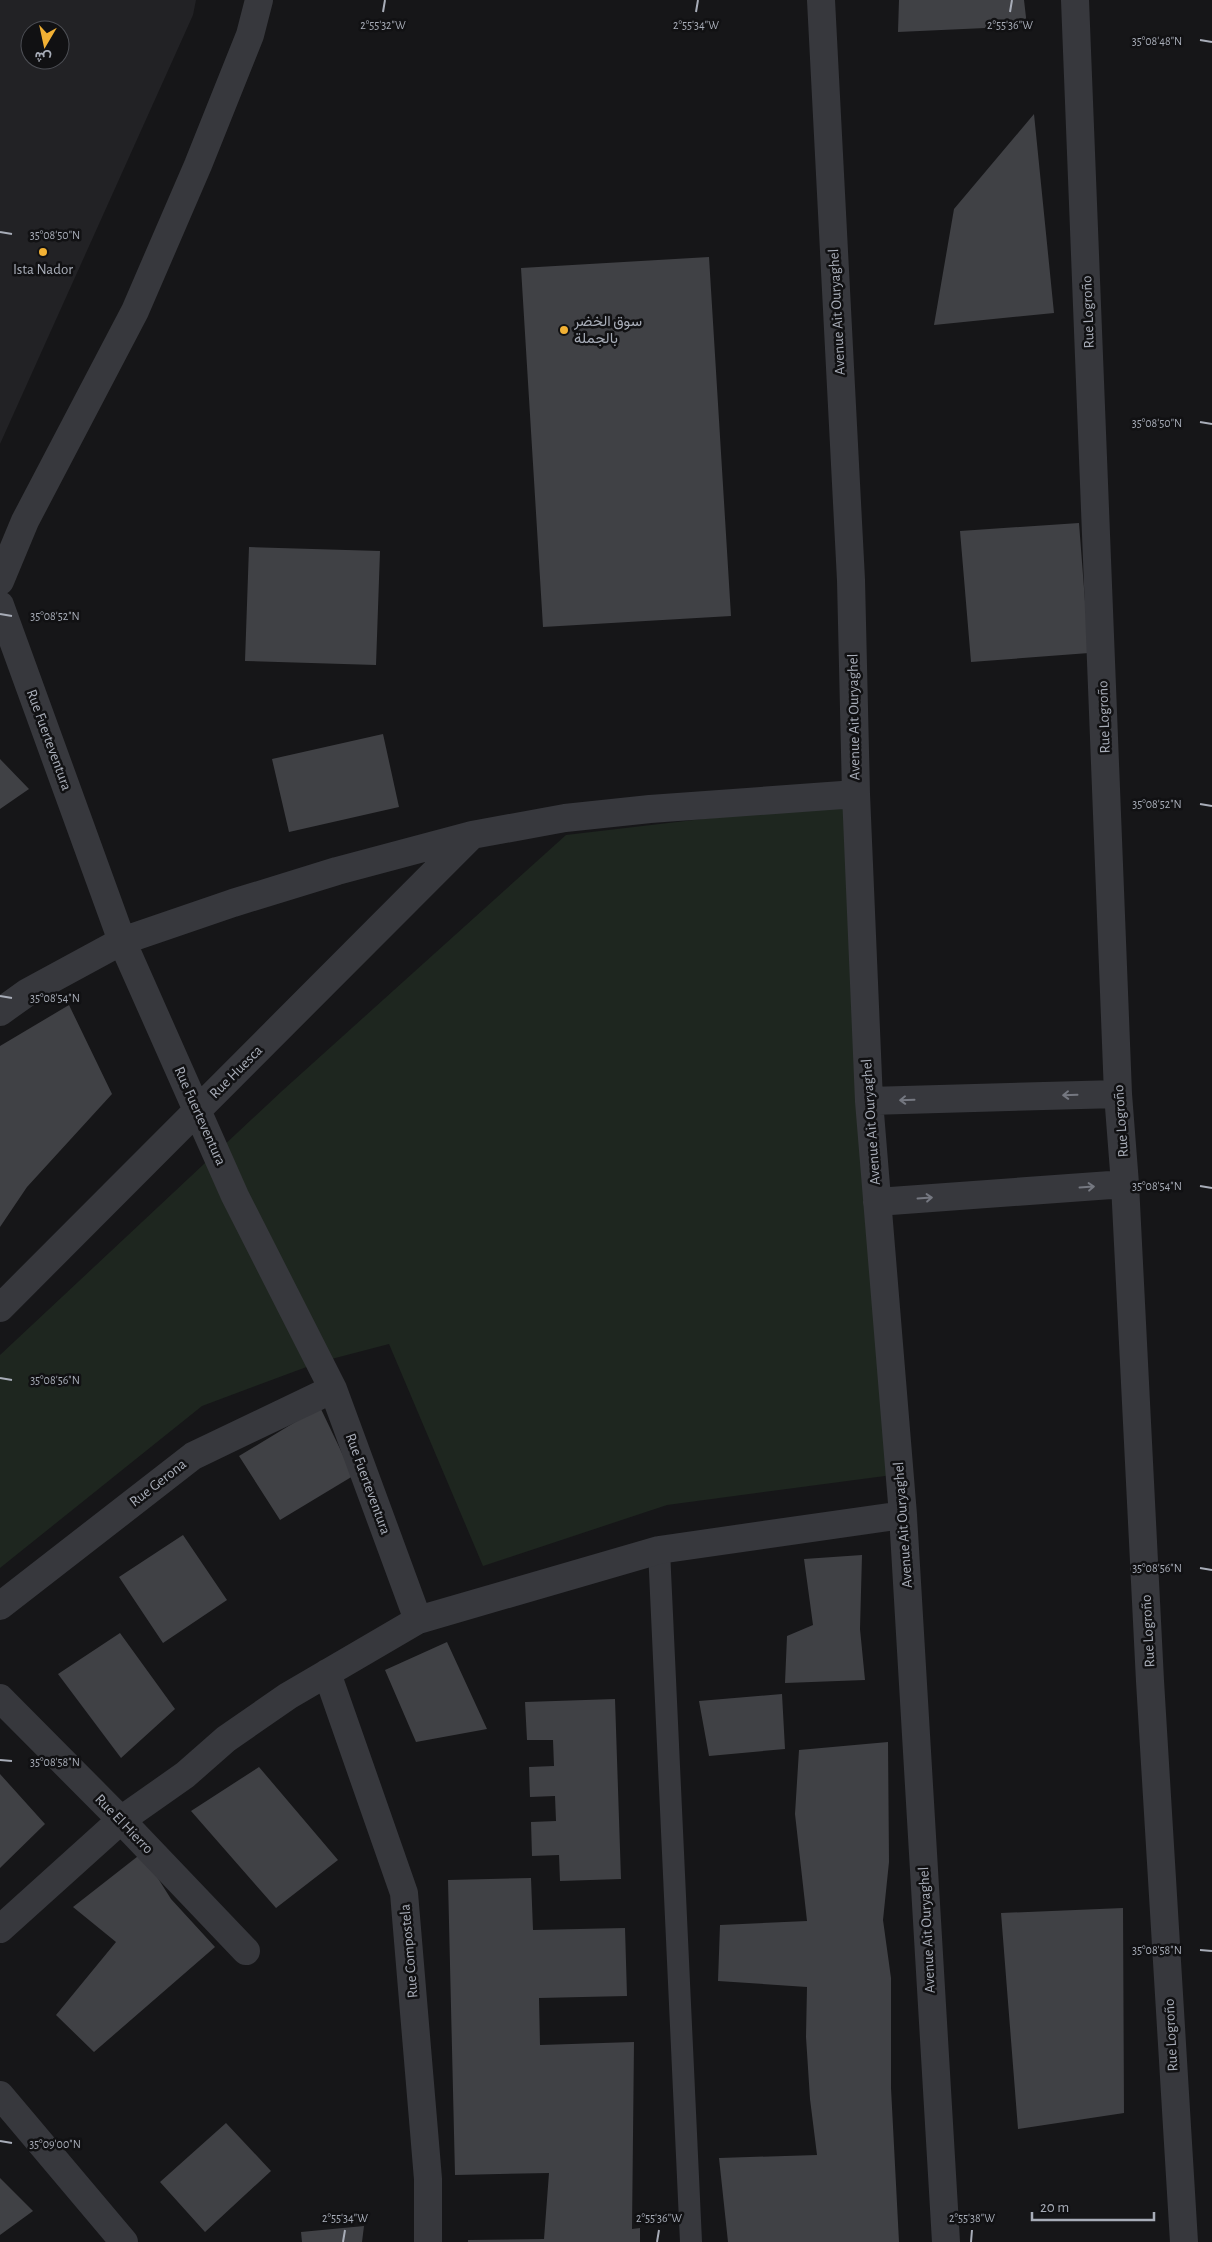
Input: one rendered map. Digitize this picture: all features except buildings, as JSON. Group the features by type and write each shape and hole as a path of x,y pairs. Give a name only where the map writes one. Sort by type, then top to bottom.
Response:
{"street":[{"path":"0,581 25,521 135,310 202,155 250,35 259,0"},
{"name":"Avenue Ait Ouryaghel","path":"820,0 852,580 856,794 869,1101 903,1515 946,2242"},
{"name":"Rue Logroño","path":"1075,0 1118,1094 1125,1184 1150,1681 1184,2242"},
{"name":"Rue Fuerteventura","path":"2,616 122,942 235,1196 333,1389 418,1620"},
{"path":"0,1012 28,992 122,942 242,900 337,871 472,835 565,818 650,809 856,794"},
{"name":"Rue Huesca","path":"0,1308 472,835"},
{"path":"869,1101 1118,1094"},
{"path":"877,1202 1125,1184"},
{"name":"Rue Gerona","path":"0,1606 193,1456 333,1389"},
{"path":"0,1929 121,1820 185,1775 226,1739 288,1696 418,1620 659,1550 903,1515"},
{"name":"Rue Compostela","path":"327,1673 404,1893 428,2179 428,2242"},
{"name":"Rue El Hierro","path":"0,1698 121,1820 246,1952"},
{"path":"0,2094 124,2242"}],"lane":[{"path":"659,1550 691,2242"}],"shaded area":[{"name":"Ista Nador","path":"0,0 196,0 193,15 0,444"},
{"path":"865,800 900,1474 667,1505 483,1566 389,1344 320,1362 202,1406 0,1568 0,1355 282,1091 566,835"}],"place":[{"name":"Ista Nador","path":"43,252"},
{"name":"سوق الخضر بالجملة","path":"564,330"}]}
